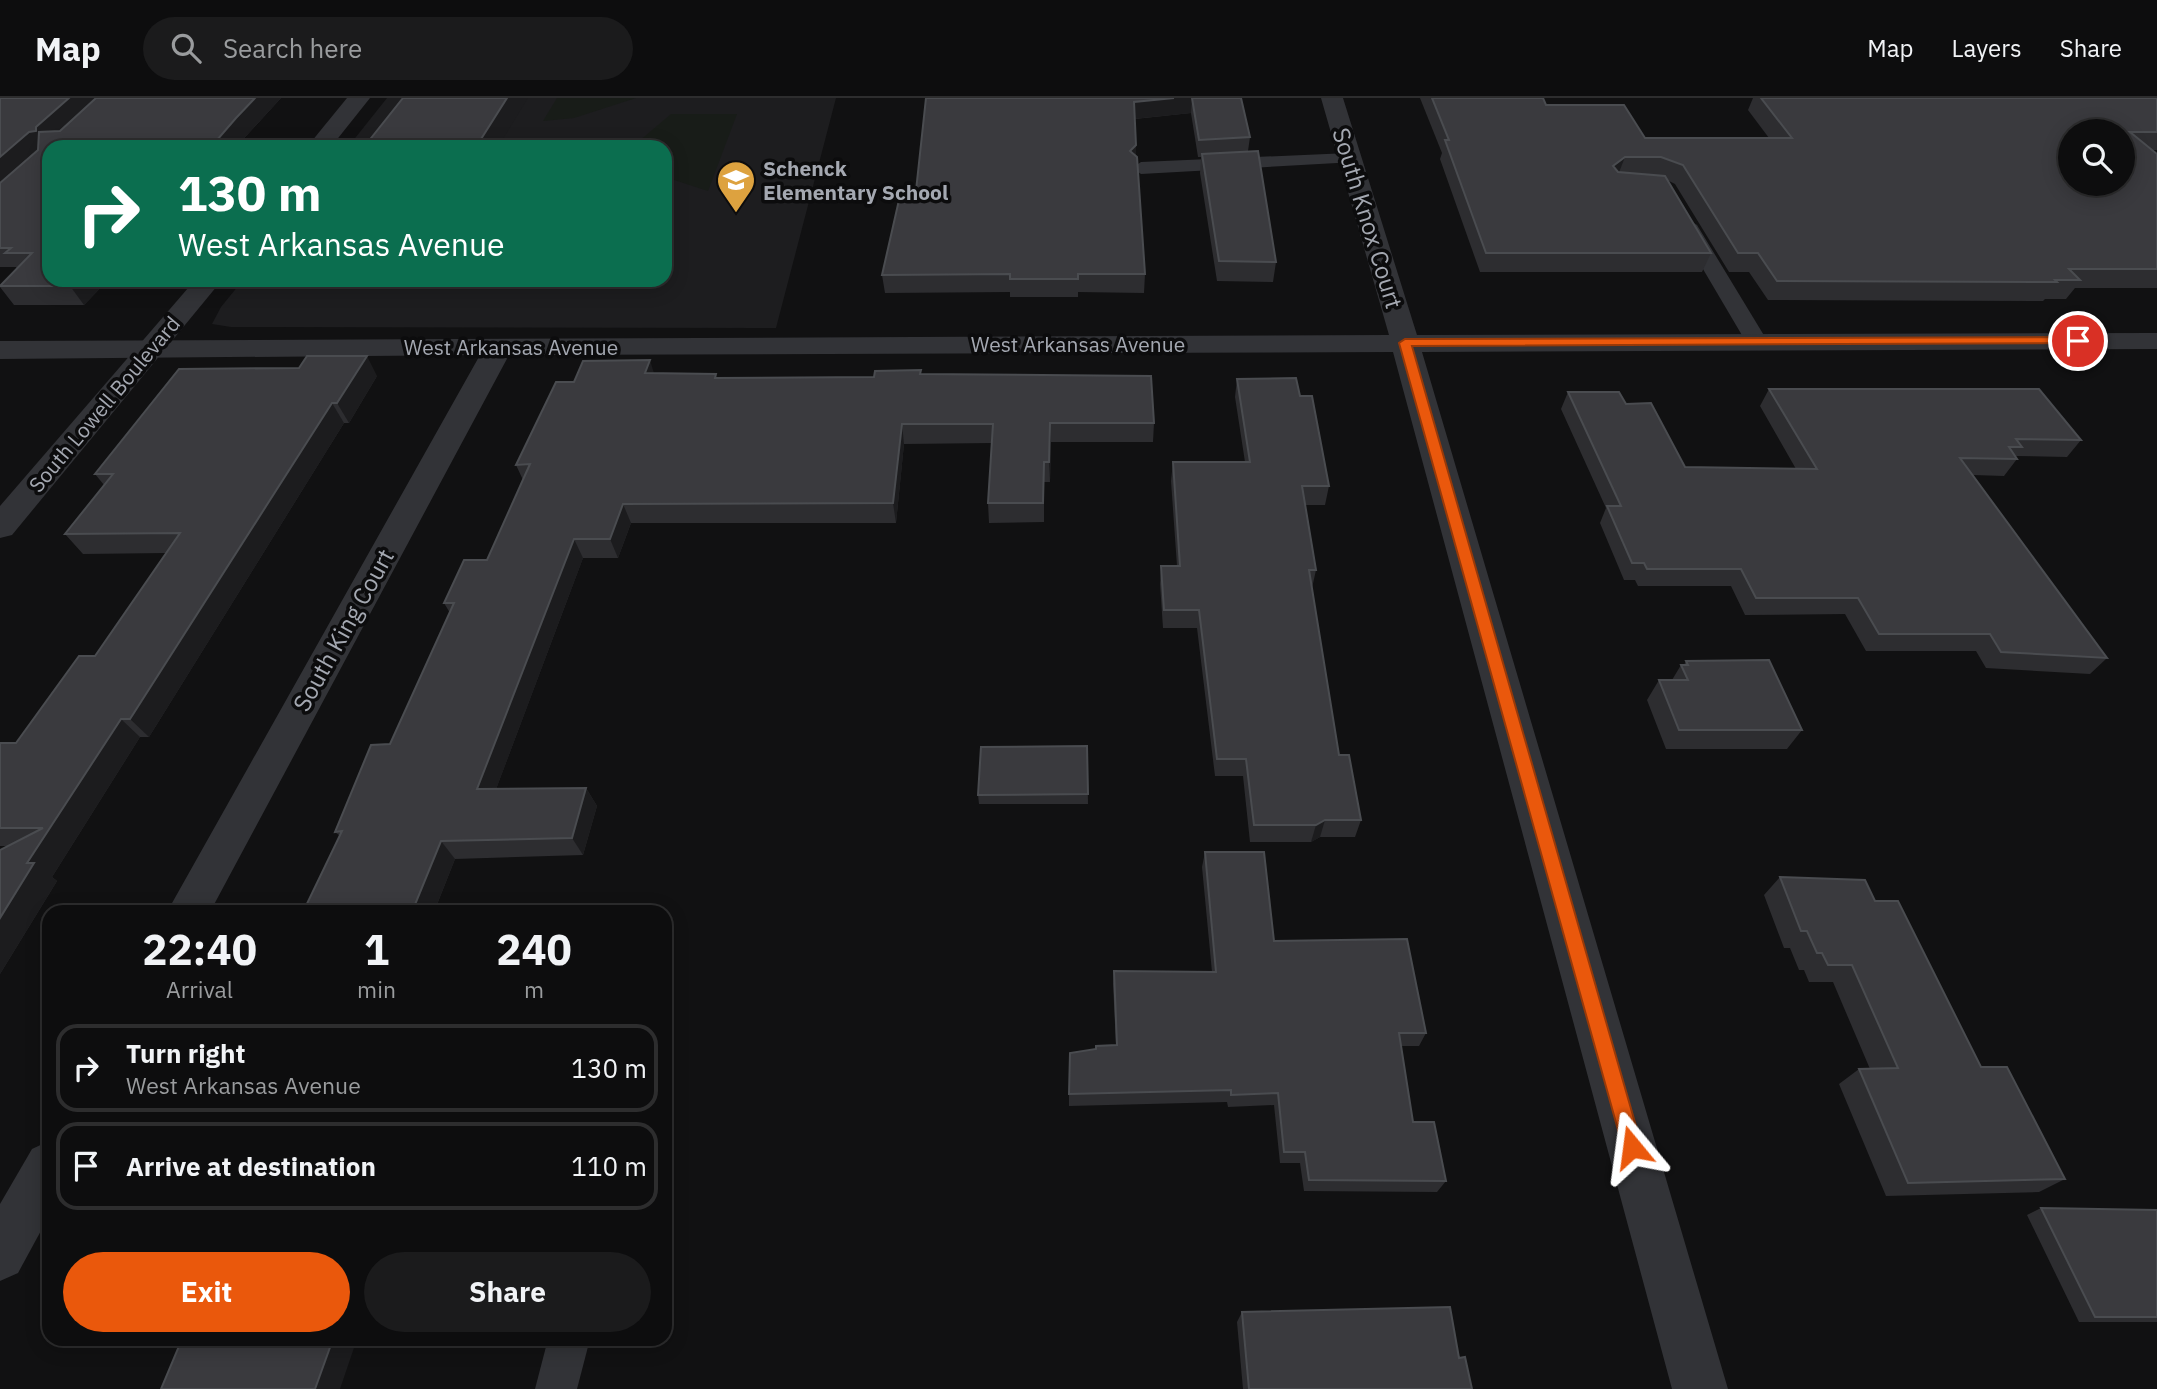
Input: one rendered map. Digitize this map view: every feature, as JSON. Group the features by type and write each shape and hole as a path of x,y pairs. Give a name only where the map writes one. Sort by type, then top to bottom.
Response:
{"street":[{"path":"325,140 359,98"},
{"name":"South Knox Court","path":"1332,98 1405,343 1700,1389"},
{"name":"South Lowell Boulevard","path":"0,527 203,287"},
{"name":"West Arkansas Avenue","path":"0,350 2157,341"},
{"name":"South King Court","path":"192,905 498,348"},
{"path":"0,1255 42,1179"}],"lane":[{"path":"1141,168 1349,158"},
{"path":"1680,212 1757,342"},
{"path":"556,1389 567,1346"}],"shaded area":[{"name":"Schenck Elementary School","path":"387,98 836,98 776,328 231,327 212,324 221,307 237,287 672,287 672,140 354,140"},
{"path":"557,98 636,98 574,118 543,121"},
{"path":"671,114 737,114 708,191 672,179 672,140 640,140"}],"building":[{"path":"0,98 69,98 36,127 36,131 29,132 0,157"},
{"path":"96,98 255,98 217,140 42,140 42,286 0,286 32,253 5,253 11,248 0,248 0,183 38,150 39,132 60,131"},
{"path":"403,98 507,98 480,140 370,140"},
{"path":"926,98 1174,98 1134,102 1136,145 1130,151 1137,157 1145,274 1078,274 1078,279 1010,279 1010,274 882,275 899,200 915,200"},
{"path":"1192,98 1241,98 1250,137 1199,140"},
{"path":"1432,98 1543,98 1546,105 1624,105 1645,138 1792,138 1761,98 2157,98 2157,132 2135,132 2135,119 2058,119 2058,196 2135,196 2135,136 2157,154 2157,269 2069,269 2080,280 2055,280 2057,282 1777,281 1758,253 1738,253 1683,165 1661,157 1625,157 1613,166 1618,172 1665,176 1711,253 1486,253 1445,140 1449,140"},
{"path":"1258,151 1276,262 1219,261 1202,154"},
{"path":"307,356 367,356 337,403 332,403 130,719 121,719 27,863 34,863 0,918 0,850 43,828 0,828 0,743 16,743 79,656 95,656 180,533 65,534 113,474 95,474 179,369 299,368"},
{"path":"650,360 645,373 716,374 715,378 874,377 875,371 921,370 920,374 1151,376 1154,423 1050,423 1049,462 1044,462 1043,503 988,503 993,424 902,424 893,503 623,504 610,539 574,539 477,789 586,788 572,838 441,841 415,905 306,905 342,831 335,832 371,745 390,744 454,603 444,603 464,560 487,560 530,464 516,465 556,382 574,382 583,361"},
{"path":"1296,378 1300,396 1312,396 1329,486 1302,486 1316,570 1309,570 1339,755 1349,755 1361,820 1325,820 1316,825 1254,825 1246,759 1217,759 1199,610 1164,610 1161,566 1180,566 1173,462 1250,462 1237,379"},
{"path":"1769,389 2039,389 2081,440 2016,439 2022,447 2009,447 2017,459 1960,458 2107,658 2001,652 1990,634 1879,634 1858,598 1756,598 1741,569 1647,569 1644,563 1632,563 1607,506 1621,506 1568,392 1619,392 1626,404 1651,403 1685,467 1817,469"},
{"path":"1769,660 1802,730 1679,730 1659,680 1688,680 1681,665 1688,665 1686,661"},
{"path":"1087,746 1088,794 978,795 981,747"},
{"path":"1205,852 1264,852 1274,941 1407,939 1426,1033 1399,1033 1413,1122 1434,1122 1446,1181 1309,1180 1305,1152 1284,1152 1278,1093 1231,1095 1231,1090 1069,1094 1070,1053 1096,1049 1096,1046 1117,1045 1114,971 1216,972"},
{"path":"1780,877 1865,880 1875,901 1898,901 1981,1067 2007,1067 2065,1179 1908,1183 1859,1069 1898,1068 1852,965 1828,965 1822,953 1817,953 1807,931 1801,931"},
{"path":"2041,1208 2157,1210 2157,1317 2095,1317"},
{"path":"1450,1307 1459,1358 1465,1357 1472,1389 1249,1389 1242,1312"},
{"path":"179,1346 330,1346 315,1389 161,1389"}],"place":[{"name":"Schenck Elementary School","path":"736,214"}],"route":[{"path":"1632,1147 1405,343 2078,341"}]}
